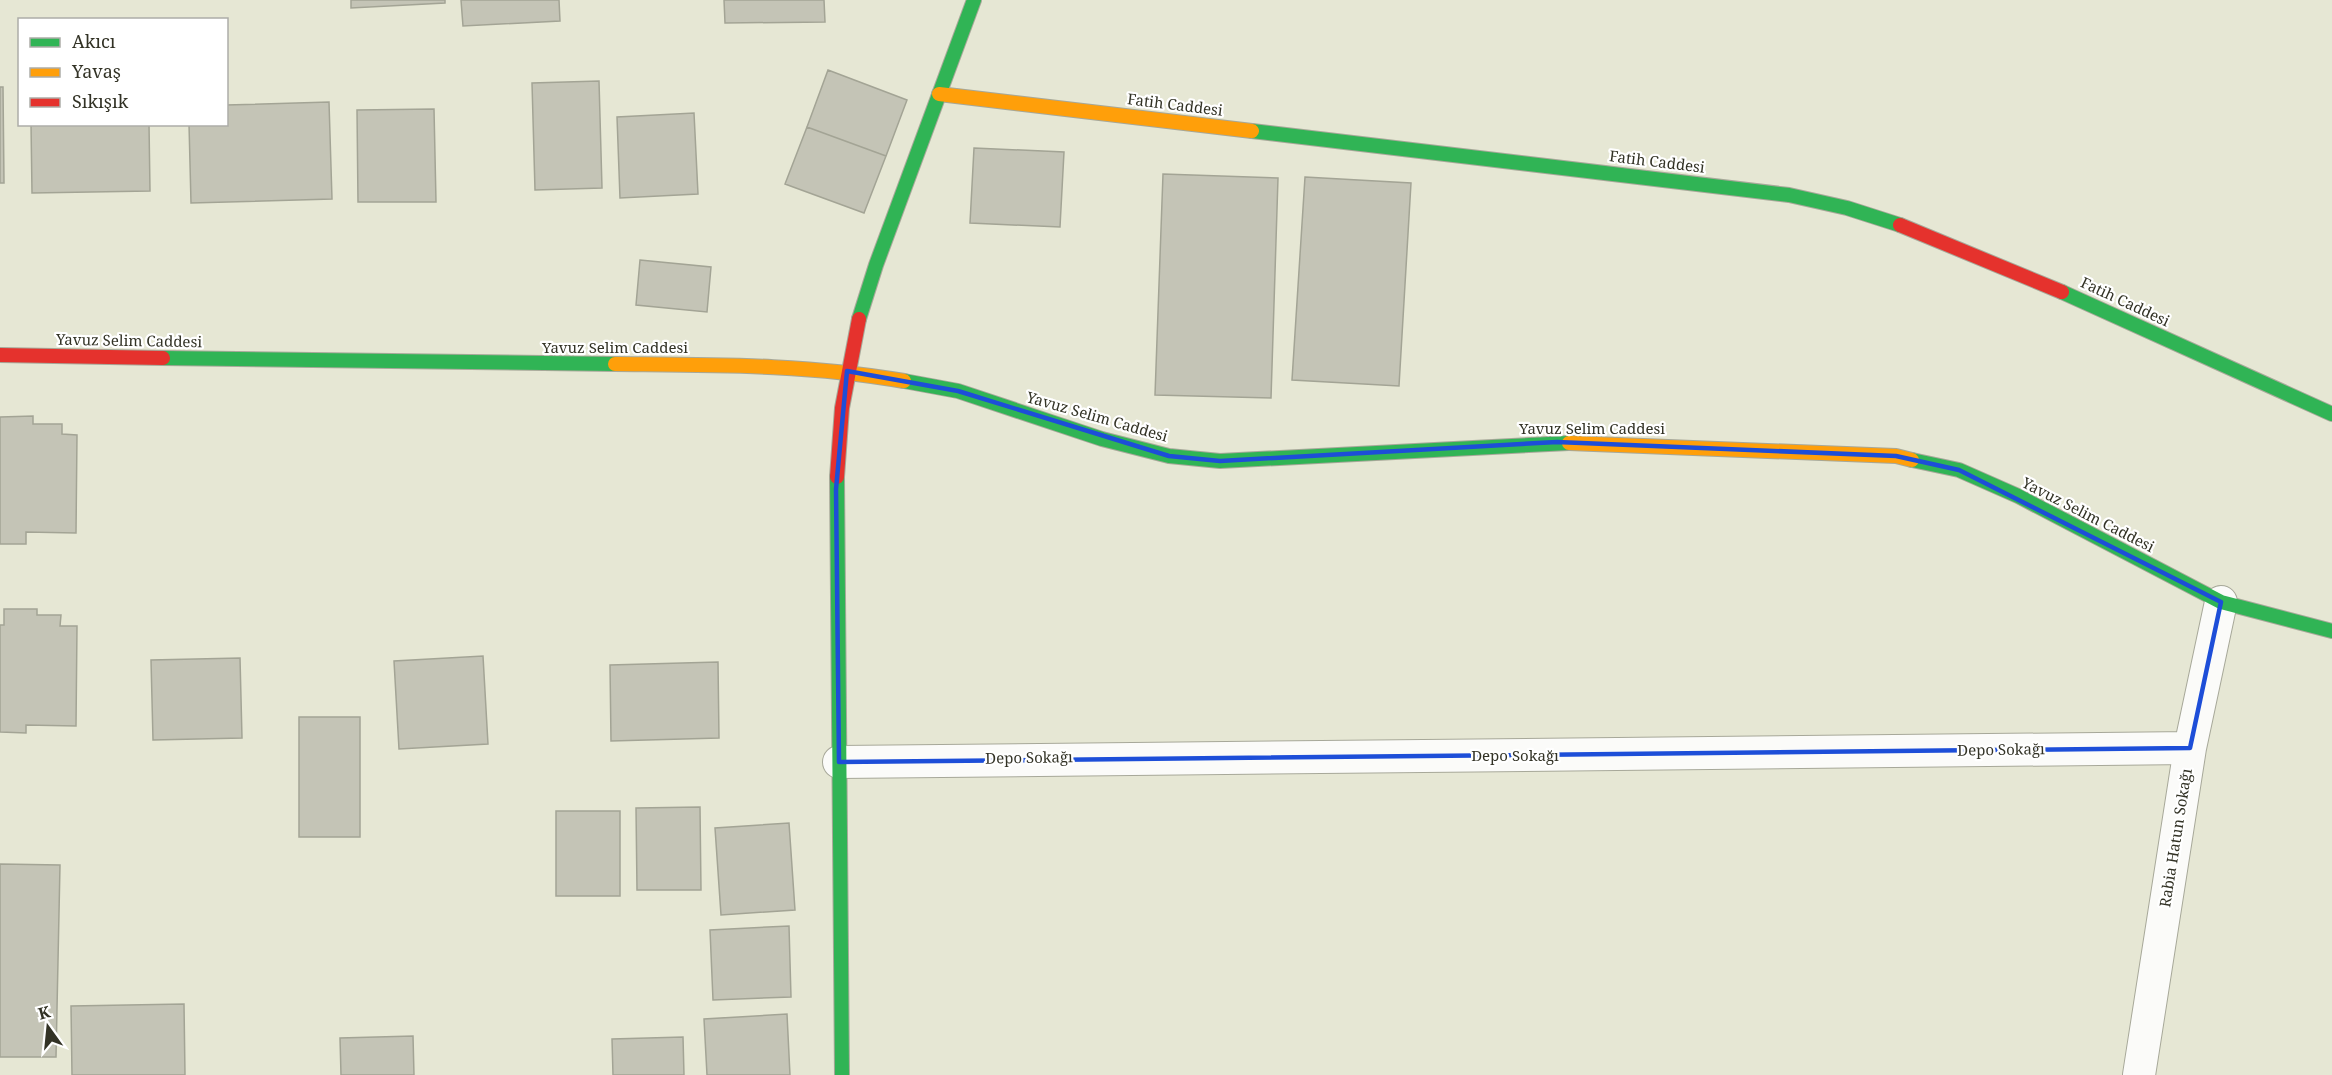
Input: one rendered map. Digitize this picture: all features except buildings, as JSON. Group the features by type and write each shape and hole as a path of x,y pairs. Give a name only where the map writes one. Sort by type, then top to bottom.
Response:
{"street":[{"path":"842,1075 836,489 847,371 857,326 876,265 974,0"},
{"name":"Fatih Caddesi","path":"939,94 1789,195 1910,228 1979,256 2332,414"},
{"name":"Yavuz Selim Caddesi","path":"0,355 475,364 774,365 847,371 958,392 1102,439 1168,456 1220,461 1557,442 1896,456 1959,470 2018,496 2221,602 2332,631"},
{"name":"Rabia Hatun Sokağı","path":"2139,1075 2190,747 2221,602"},
{"name":"Depo Sokağı","path":"839,762 2190,747"}],"highlighted area":[{"path":"847,371 958,391 1169,456 1220,461 1557,442 1896,456 1959,470 2221,602 2190,748 839,762 836,489"}],"traffic: fast":[{"path":"859,319 876,265 974,0"},
{"path":"1252,131 1789,195 1847,208 1900,225"},
{"path":"2062,292 2332,414"},
{"path":"163,358 615,364"},
{"path":"904,381 958,391 1102,439 1169,456 1220,461 1569,443"},
{"path":"1912,460 1959,470 2018,496 2221,602 2332,631"},
{"path":"837,477 842,1075"}],"traffic: slow":[{"path":"939,94 1252,131"},
{"path":"615,364 796,368 904,381"},
{"path":"1569,443 1896,456 1912,460"}],"traffic: jam":[{"path":"1900,225 2062,292"},
{"path":"837,477 842,408 859,319"},
{"path":"0,355 163,358"}]}
